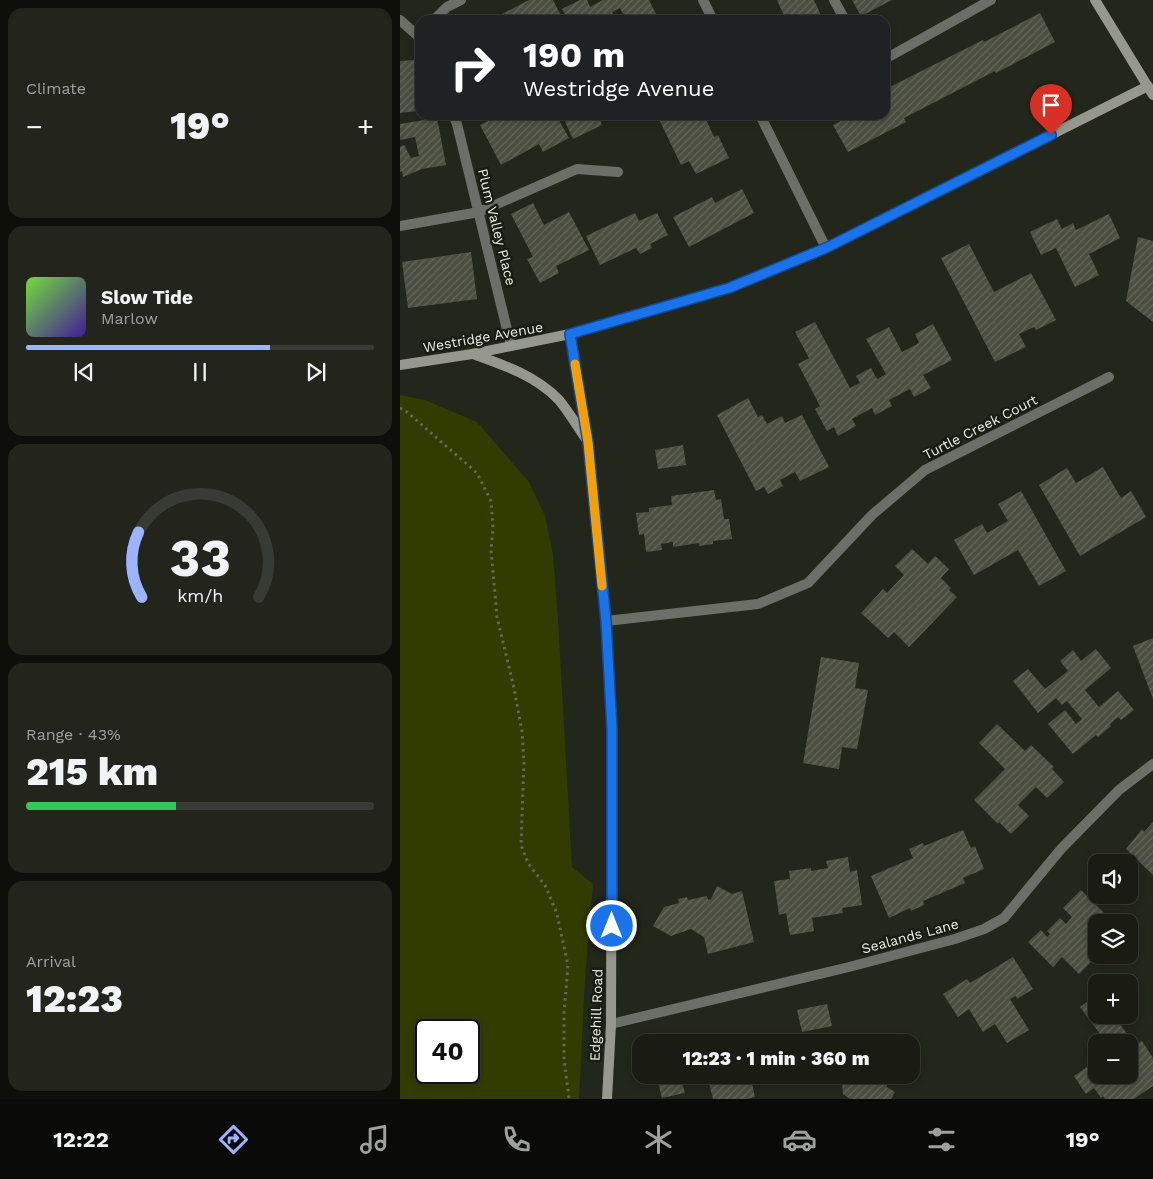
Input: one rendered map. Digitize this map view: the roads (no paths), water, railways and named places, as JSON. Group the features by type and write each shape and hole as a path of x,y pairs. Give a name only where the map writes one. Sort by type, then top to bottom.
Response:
{"street":[{"path":"439,15 447,7 460,0"},
{"path":"703,0 710,15"},
{"path":"834,0 842,15"},
{"path":"890,55 991,0"},
{"path":"1095,0 1150,90"},
{"path":"400,20 415,33"},
{"name":"Westridge Avenue","path":"400,365 472,354 570,334 729,288 826,248 1150,90"},
{"name":"Plum Valley Place","path":"455,120 511,346"},
{"path":"762,120 826,248"},
{"path":"400,226 478,212 578,169 618,172"},
{"name":"Edgehill Road","path":"570,334 588,442 606,621 612,729 611,1024 607,1099"},
{"path":"472,354 512,368 537,382 559,400 588,442"},
{"name":"Turtle Creek Court","path":"606,621 758,604 808,584 872,514 925,470 1109,377"},
{"name":"Sealands Lane","path":"611,1024 850,967 955,939 984,929 1004,918 1074,836 1119,790 1153,764"}]}
